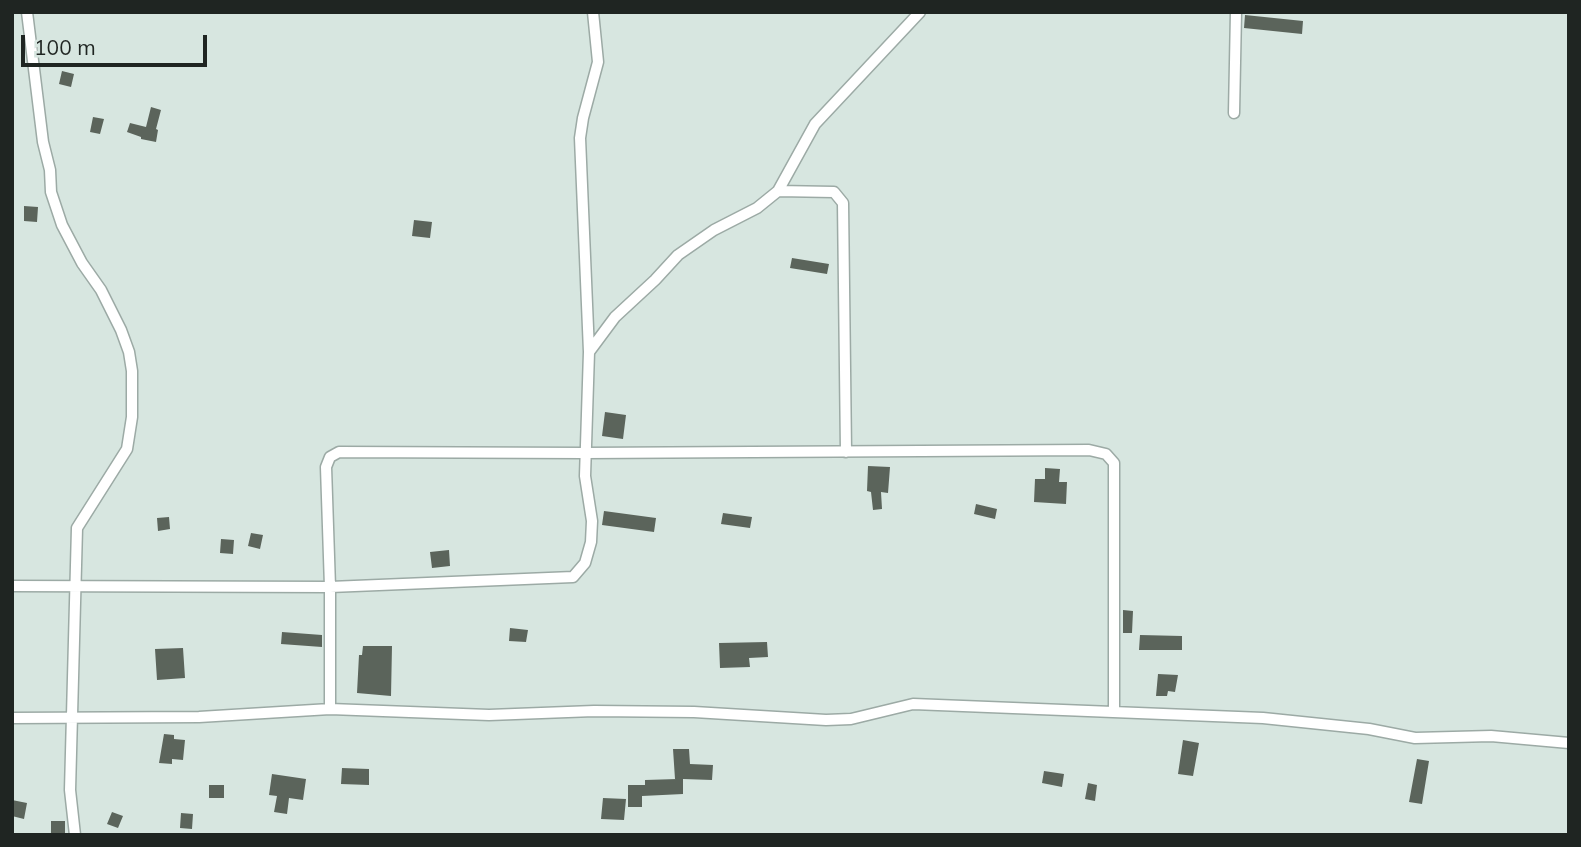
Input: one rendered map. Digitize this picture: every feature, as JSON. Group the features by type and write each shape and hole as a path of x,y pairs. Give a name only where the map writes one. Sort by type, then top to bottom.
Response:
{"street":[{"path":"27,12 51,192 62,225 82,263 101,290 121,330 132,371 132,417 127,449 77,528 70,790 75,835"},
{"path":"12,586 330,587 573,577 585,563 591,542 592,522 585,476 589,352 580,138 598,62 593,12"},
{"path":"589,352 615,317 655,281 678,255 714,230 757,208 778,191 815,124 920,12"},
{"path":"1234,113 1236,12"},
{"path":"778,191 834,192 843,203 846,452"},
{"path":"330,709 326,467 330,457 339,452 1089,450 1106,454 1114,463 1114,712"},
{"path":"12,718 200,717 330,709 489,715 594,711 694,712 826,720 851,719 913,704 1263,718 1369,729 1415,738 1491,736 1569,743"}],"building":[{"path":"1245,15 1303,21 1302,34 1244,28"},
{"path":"62,71 74,74 71,87 59,84"},
{"path":"151,107 161,110 156,142 127,132 130,123 146,127"},
{"path":"93,117 104,119 100,134 90,132"},
{"path":"24,206 38,207 37,222 24,221"},
{"path":"414,220 432,222 430,238 412,236"},
{"path":"792,258 829,264 827,274 790,268"},
{"path":"605,412 626,415 623,439 602,436"},
{"path":"868,466 890,467 888,493 881,492 882,509 873,510 871,492 867,491"},
{"path":"1045,468 1060,469 1059,482 1067,482 1066,504 1034,502 1035,479 1045,479"},
{"path":"976,504 997,509 995,519 974,514"},
{"path":"604,511 656,518 654,532 602,525"},
{"path":"723,513 752,517 750,528 721,524"},
{"path":"169,517 170,529 158,531 157,518"},
{"path":"251,533 263,535 260,549 248,546"},
{"path":"221,539 234,540 233,554 220,553"},
{"path":"449,550 450,566 432,568 430,552"},
{"path":"1123,610 1133,611 1132,633 1123,633"},
{"path":"510,628 528,630 526,642 509,641"},
{"path":"282,632 322,635 322,647 281,644"},
{"path":"1140,635 1182,636 1182,650 1139,650"},
{"path":"767,642 768,657 749,658 750,667 720,668 719,643"},
{"path":"363,646 392,646 391,696 357,693 359,655 362,655"},
{"path":"183,648 185,678 157,680 155,649"},
{"path":"1158,674 1178,675 1175,692 1168,691 1167,696 1156,696"},
{"path":"164,734 185,740 183,760 172,759 172,764 159,763"},
{"path":"1183,740 1199,743 1193,776 1178,774"},
{"path":"673,749 689,749 690,764 713,765 712,780 683,779 683,794 642,796 642,807 628,807 628,785 645,785 645,780 677,779"},
{"path":"1417,759 1429,761 1422,804 1409,802"},
{"path":"342,768 369,769 369,785 341,784"},
{"path":"1044,771 1064,774 1062,787 1042,783"},
{"path":"272,774 306,779 303,800 289,798 287,814 274,812 277,796 269,795"},
{"path":"1088,783 1097,785 1095,801 1085,799"},
{"path":"209,785 224,785 224,798 209,798"},
{"path":"603,798 626,799 624,820 601,819"},
{"path":"12,800 27,803 24,819 12,816"},
{"path":"112,812 123,816 118,828 107,824"},
{"path":"181,813 193,814 192,829 180,828"},
{"path":"51,821 65,821 65,835 51,835"}]}
